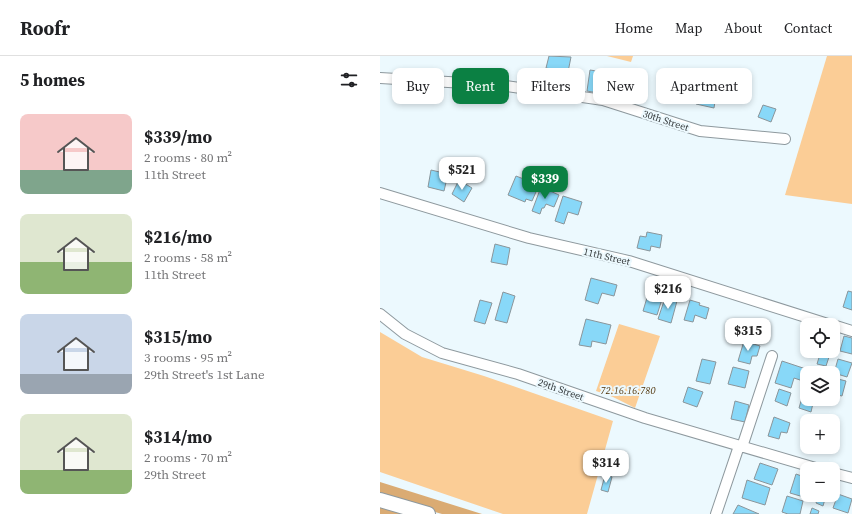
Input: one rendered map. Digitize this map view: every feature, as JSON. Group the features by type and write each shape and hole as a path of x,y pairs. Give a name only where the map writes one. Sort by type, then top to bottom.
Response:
{"main road":[{"path":"380,500 428,514"}],"street":[{"name":"30th Street","path":"380,78 499,85 603,100 700,131 785,139"},
{"name":"11th Street","path":"380,193 529,238 629,261 810,318"},
{"name":"29th Street","path":"380,314 405,334 442,353 518,374 645,418 800,463"},
{"name":"11th Street","path":"840,328 852,332"},
{"path":"716,514 772,356"},
{"path":"840,475 852,478"}],"green space":[{"path":"607,56 633,56 631,62"},
{"path":"827,56 852,56 852,204 785,195"},
{"name":"72.16.16.780","path":"619,324 660,336 635,408 613,397 596,391"},
{"path":"380,332 422,357 484,376 613,421 587,514 503,514 380,472"}],"shaded area":[{"path":"380,482 482,514 442,514 380,496"},
{"path":"380,505 410,514 380,514"}],"building":[{"path":"549,56 571,57 569,68 546,68"},
{"path":"590,70 593,70 593,92 587,91"},
{"path":"696,104 715,104 714,108"},
{"path":"763,105 776,109 771,122 758,117"},
{"path":"431,170 448,174 444,191 428,187"},
{"path":"516,176 539,185 532,201 526,199 525,202 508,195"},
{"path":"459,180 472,188 464,202 452,194"},
{"path":"541,187 559,195 554,207 546,204 544,208 542,208 540,214 532,211"},
{"path":"563,196 582,202 578,215 568,212 564,224 555,221"},
{"path":"647,232 662,235 660,248 651,246 650,251 637,248 640,236 646,237"},
{"path":"495,244 510,248 507,265 491,262"},
{"path":"591,278 617,285 614,296 602,293 598,304 585,300"},
{"path":"649,291 663,296 657,315 643,311"},
{"path":"848,291 852,292 852,310 843,307"},
{"path":"503,292 515,296 507,323 495,320"},
{"path":"665,298 677,301 671,323 658,319"},
{"path":"480,300 492,303 485,324 474,321"},
{"path":"690,300 709,308 706,319 695,315 693,322 684,320"},
{"path":"586,319 611,325 606,344 592,341 591,347 579,345"},
{"path":"844,336 852,338 852,354 840,351"},
{"path":"744,341 760,346 757,356 752,356 750,364 738,361"},
{"path":"819,358 829,358 826,366 817,364"},
{"path":"702,359 716,362 710,384 696,381"},
{"path":"838,359 852,363 847,377 840,375 840,366 836,366"},
{"path":"782,361 800,367 800,380 794,378 791,388 775,383"},
{"path":"733,367 749,371 745,388 728,384"},
{"path":"840,380 846,381 842,396 840,396"},
{"path":"688,387 703,392 697,407 683,402"},
{"path":"779,389 791,393 787,406 775,401"},
{"path":"735,401 749,405 745,422 731,419"},
{"path":"800,404 800,406 812,406 811,412 799,408"},
{"path":"774,417 790,423 787,433 781,432 779,439 768,436"},
{"path":"760,463 778,469 772,485 754,479"},
{"path":"796,474 800,475 800,496 790,493"},
{"path":"605,475 612,477 608,492 601,490"},
{"path":"747,480 770,488 765,505 742,498"},
{"path":"840,495 852,499 848,513 833,508 835,502 840,502"},
{"path":"787,496 803,502 800,514 788,514 782,512"},
{"path":"816,502 824,502 823,506"},
{"path":"738,505 759,514 733,514"},
{"path":"812,508 819,511 818,514 810,514"}]}
